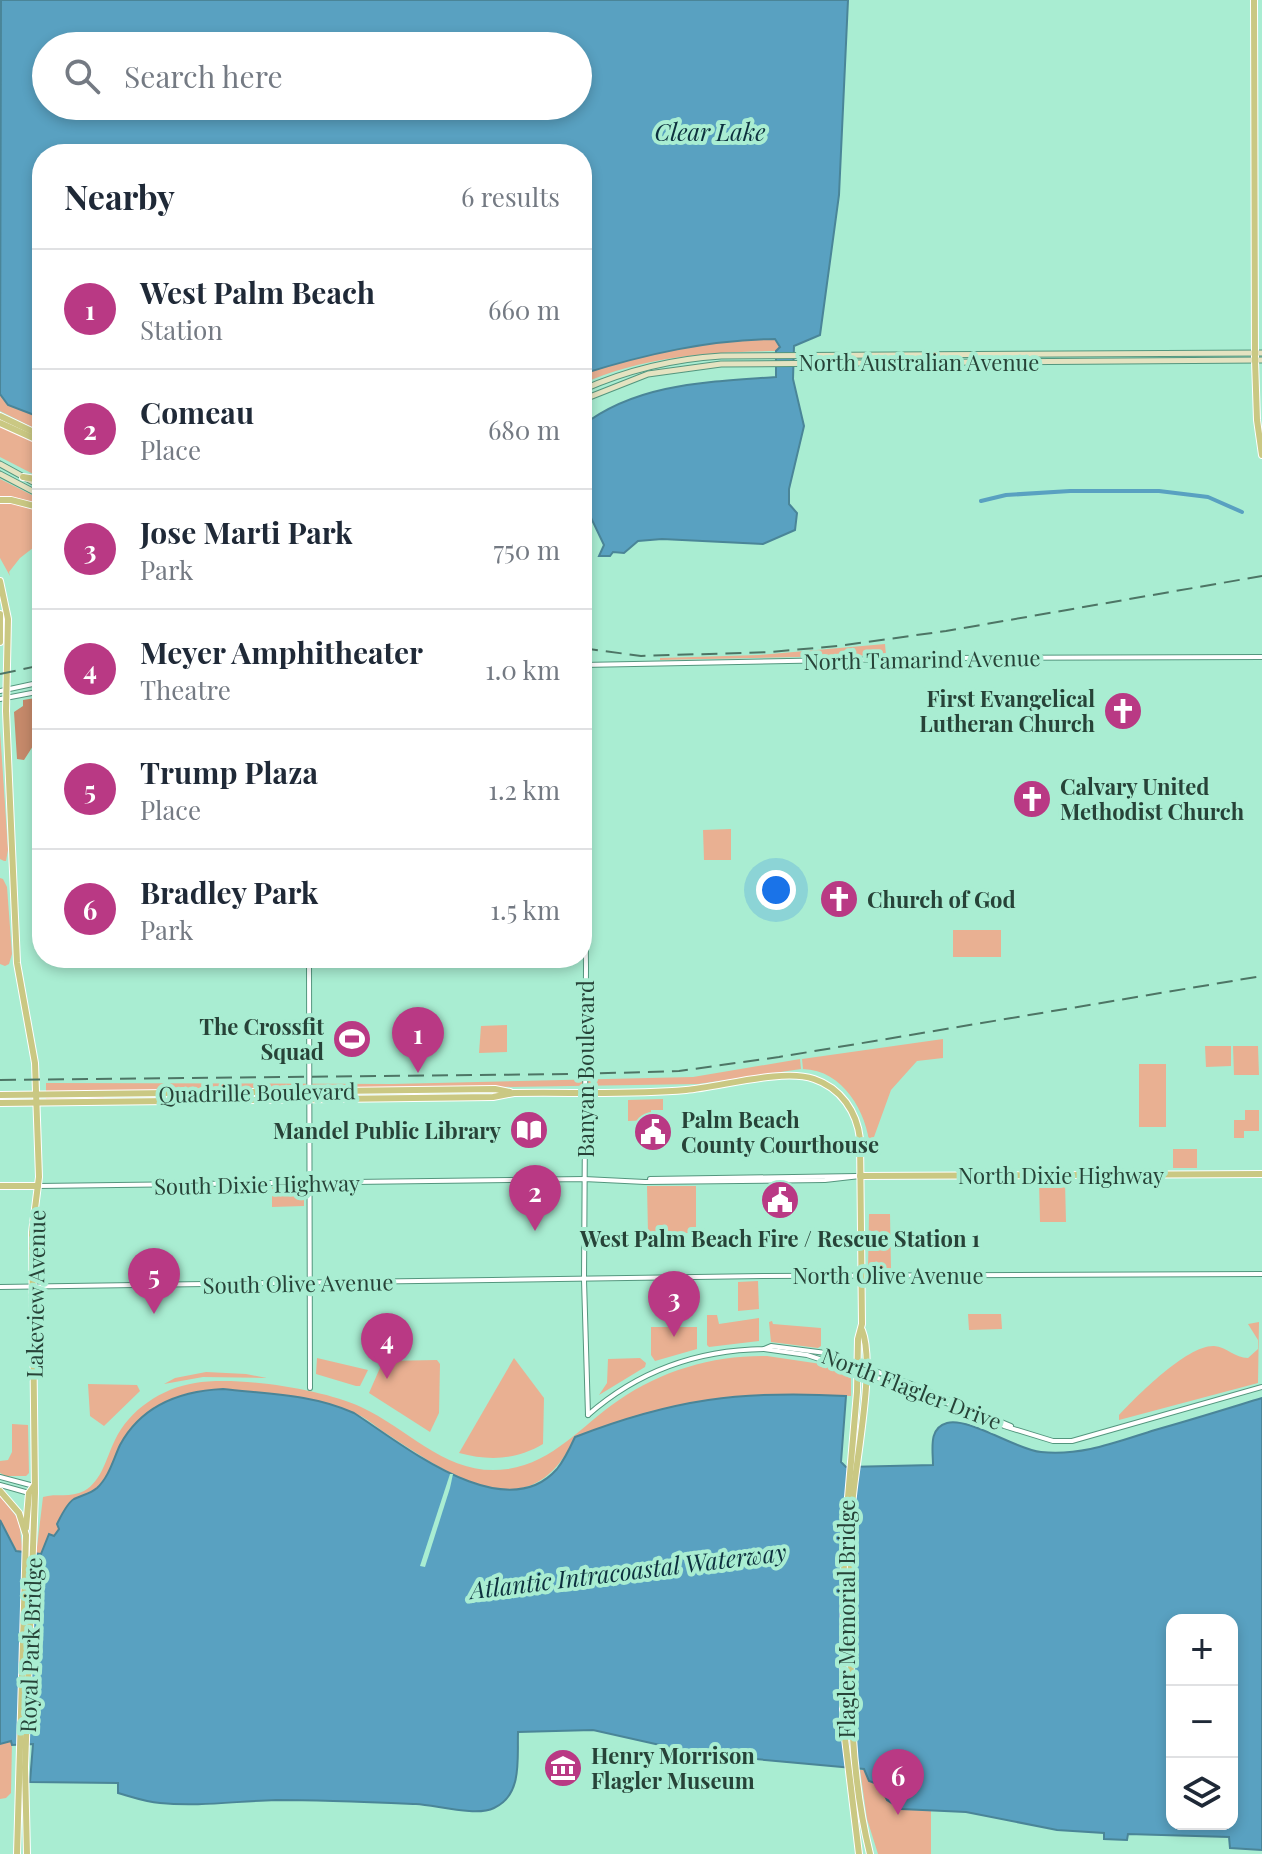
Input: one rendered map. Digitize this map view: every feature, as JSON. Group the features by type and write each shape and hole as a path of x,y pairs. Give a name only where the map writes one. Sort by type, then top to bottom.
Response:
{"main road":[{"path":"1254,0 1259,214 1257,420 1262,455"},
{"name":"North Australian Avenue","path":"592,386 631,371 684,359 771,355 795,359"},
{"path":"721,356 722,363"},
{"name":"North Australian Avenue","path":"592,396 648,374 722,363 771,363 795,359 1258,357"},
{"path":"0,416 32,434"},
{"path":"0,423 32,435"},
{"path":"0,464 32,482"},
{"path":"0,474 32,491"},
{"path":"23,477 32,478"},
{"path":"0,500 32,505"},
{"name":"Lakeview Avenue","path":"0,581 8,619 2,690 17,963 32,1038 37,1098 38,1186 32,1232 33,1490 28,1540"},
{"path":"0,614 0,642"},
{"name":"Quadrille Boulevard","path":"0,1095 37,1098 495,1089 514,1093 684,1090 790,1076 816,1080 838,1093 852,1111 859,1132 860,1176"},
{"name":"Quadrille Boulevard","path":"0,1103 37,1098"},
{"name":"North Dixie Highway","path":"860,1176 1262,1174"},
{"path":"860,1176 862,1330 858,1339 861,1369"},
{"name":"South Dixie Highway","path":"0,1186 38,1186"},
{"name":"Flagler Memorial Bridge","path":"852,1777 843,1722 844,1557 861,1369"},
{"path":"0,1488 19,1513 28,1540"},
{"name":"Royal Park Bridge","path":"22,1746 28,1540"},
{"path":"17,1854 22,1746"},
{"path":"22,1746 27,1854"},
{"path":"852,1777 870,1854"},
{"path":"852,1777 859,1854"},
{"path":"17,1803 26,1814"},
{"path":"857,1840 865,1831"}],"street":[{"name":"North Tamarind Avenue","path":"592,665 941,658 1262,657"},
{"path":"2,690 32,684"},
{"path":"3,699 32,693"},
{"path":"309,968 310,1388"},
{"name":"Banyan Boulevard","path":"584,968 584,1280 588,1415"},
{"name":"North Dixie Highway","path":"514,1180 825,1180 860,1176"},
{"name":"South Dixie Highway","path":"38,1186 514,1180"},
{"name":"North Olive Avenue","path":"514,1281 1262,1274"},
{"name":"South Olive Avenue","path":"0,1287 514,1281"},
{"name":"North Flagler Drive","path":"588,1415 628,1385 674,1363 715,1353 771,1346 807,1349 1004,1426 1042,1438 1072,1441 1262,1387"},
{"path":"0,1477 33,1490"},
{"path":"0,1488 33,1490"}],"shaded area":[{"path":"776,339 780,348 776,351 677,357 629,367 592,380 592,371 630,360 726,342"},
{"path":"0,394 8,405 32,414 32,427 0,411"},
{"path":"0,425 32,440 32,473 0,457"},
{"path":"0,479 32,495 32,504 0,498"},
{"path":"0,502 32,508 32,549 20,558 9,572 10,576 0,558"},
{"path":"885,644 886,655 660,660 759,655"},
{"path":"32,699 32,748 24,760 17,759 14,712 23,706 23,700"},
{"path":"0,730 8,850 6,861 0,859"},
{"path":"731,829 731,860 704,860 703,830"},
{"path":"0,878 7,887 12,954 9,964 5,966 0,964"},
{"path":"953,930 1001,930 1001,957 953,957"},
{"path":"507,1025 507,1052 479,1053 481,1026"},
{"path":"943,1039 943,1058 917,1061 891,1090 870,1148 864,1121 850,1095 830,1077 803,1069 802,1059"},
{"path":"1205,1046 1231,1046 1231,1066 1206,1067"},
{"path":"1233,1046 1258,1046 1259,1075 1234,1075"},
{"path":"800,1059 801,1069 698,1084 109,1093 103,1098 46,1099 46,1083 392,1084 693,1077"},
{"path":"1139,1064 1166,1064 1166,1127 1139,1127"},
{"path":"663,1099 663,1110 651,1110 651,1120 628,1121 628,1100"},
{"path":"1245,1110 1259,1110 1259,1131 1244,1131 1244,1138 1234,1138 1234,1120 1245,1120"},
{"path":"1173,1149 1197,1149 1197,1168 1173,1168"},
{"path":"1039,1182 1065,1182 1066,1222 1040,1222"},
{"path":"647,1186 696,1186 696,1233 648,1233"},
{"path":"272,1187 304,1187 304,1206 272,1207"},
{"path":"869,1214 890,1214 891,1269 868,1270"},
{"path":"758,1281 759,1309 738,1311 738,1282"},
{"path":"968,1314 1001,1314 1002,1329 969,1330"},
{"path":"707,1315 717,1315 719,1324 759,1318 759,1341 709,1347"},
{"path":"769,1322 773,1324 821,1328 821,1346 771,1342"},
{"path":"1259,1322 1258,1383 1119,1420 1119,1415 1150,1385 1190,1354 1214,1346 1248,1358 1258,1349 1258,1340 1248,1324"},
{"path":"651,1327 697,1327 697,1349 655,1361 651,1355"},
{"path":"767,1356 821,1364 848,1373 851,1396 743,1397 710,1400 645,1414 575,1437 557,1466 536,1483 512,1489 488,1487 462,1479 351,1413 143,1416 130,1430 110,1471 97,1488 73,1500 57,1523 63,1529 55,1540 47,1538 41,1554 17,1551 0,1520 0,1496 19,1520 22,1547 37,1547 43,1497 74,1494 90,1487 121,1429 138,1410 159,1395 195,1383 256,1383 325,1395 361,1407 448,1459 487,1470 508,1469 540,1459 619,1400 653,1380 690,1366 728,1358"},
{"path":"317,1358 368,1370 360,1386 356,1386 316,1374"},
{"path":"514,1358 544,1398 543,1444 502,1458 459,1453"},
{"path":"640,1358 646,1363 645,1367 599,1395 607,1383 608,1359"},
{"path":"437,1360 440,1364 439,1413 430,1432 369,1393 383,1361"},
{"path":"206,1372 267,1378 203,1377 164,1384 175,1378"},
{"path":"88,1384 137,1385 140,1391 104,1426 90,1416"},
{"path":"12,1424 28,1425 29,1473 26,1476 0,1473 0,1461 8,1460 12,1452"},
{"path":"12,1741 11,1793 0,1799 0,1744"},
{"path":"860,1770 866,1770 869,1781 880,1785 895,1806 931,1810 931,1854 878,1854 867,1819"}],"water":[{"name":"Clear Lake","path":"1,0 848,0 839,195 820,335 794,346 793,379 804,426 789,489 789,504 797,513 795,530 763,544 662,539 638,541 624,553 599,556 604,545 592,520 592,419 626,401 674,387 776,377 776,351 780,347 775,339 701,345 592,371 592,144 32,144 32,414 8,405 0,394"},
{"name":"Atlantic Intracoastal Waterway","path":"223,1389 322,1402 354,1413 453,1475 482,1486 510,1490 535,1485 557,1469 575,1437 676,1406 740,1396 846,1396 841,1462 846,1467 933,1465 934,1435 947,1423 968,1425 1031,1450 1071,1452 1113,1443 1262,1398 1262,1850 1230,1848 1229,1837 1128,1834 1127,1840 1104,1839 1104,1833 1057,1830 966,1812 901,1809 887,1800 880,1785 869,1781 864,1769 700,1754 593,1730 518,1732 518,1764 510,1794 494,1808 477,1811 416,1804 329,1801 174,1804 150,1802 118,1793 118,1783 30,1782 33,1744 12,1745 11,1741 0,1744 0,1520 16,1551 41,1554 49,1534 54,1536 59,1529 57,1524 67,1507 74,1499 92,1492 101,1484 120,1445 139,1420 163,1403 192,1393"}],"pier":[{"path":"450,1474 453,1474 450,1488 425,1567 420,1566"}],"waterway":[{"path":"981,501 1006,495 1070,491 1159,491 1208,497 1242,512"}],"railway":[{"path":"592,649 641,656 770,652 838,646 946,631 1262,576"},
{"path":"0,674 32,667"},
{"path":"0,1080 679,1071 1262,976"}],"place":[{"name":"First Evangelical Lutheran Church","path":"1123,711"},
{"name":"Calvary United Methodist Church","path":"1032,799"},
{"name":"Church of God","path":"839,899"},
{"name":"The Crossfit Squad","path":"352,1039"},
{"name":"West Palm Beach","path":"418,1073"},
{"name":"Mandel Public Library","path":"529,1130"},
{"name":"Palm Beach County Courthouse","path":"653,1132"},
{"name":"West Palm Beach Fire / Rescue Station 1","path":"780,1200"},
{"name":"Comeau","path":"535,1231"},
{"name":"Trump Plaza","path":"154,1314"},
{"name":"Jose Marti Park","path":"674,1337"},
{"name":"Meyer Amphitheater","path":"387,1379"},
{"name":"Henry Morrison Flagler Museum","path":"563,1768"},
{"name":"Bradley Park","path":"898,1815"}]}
